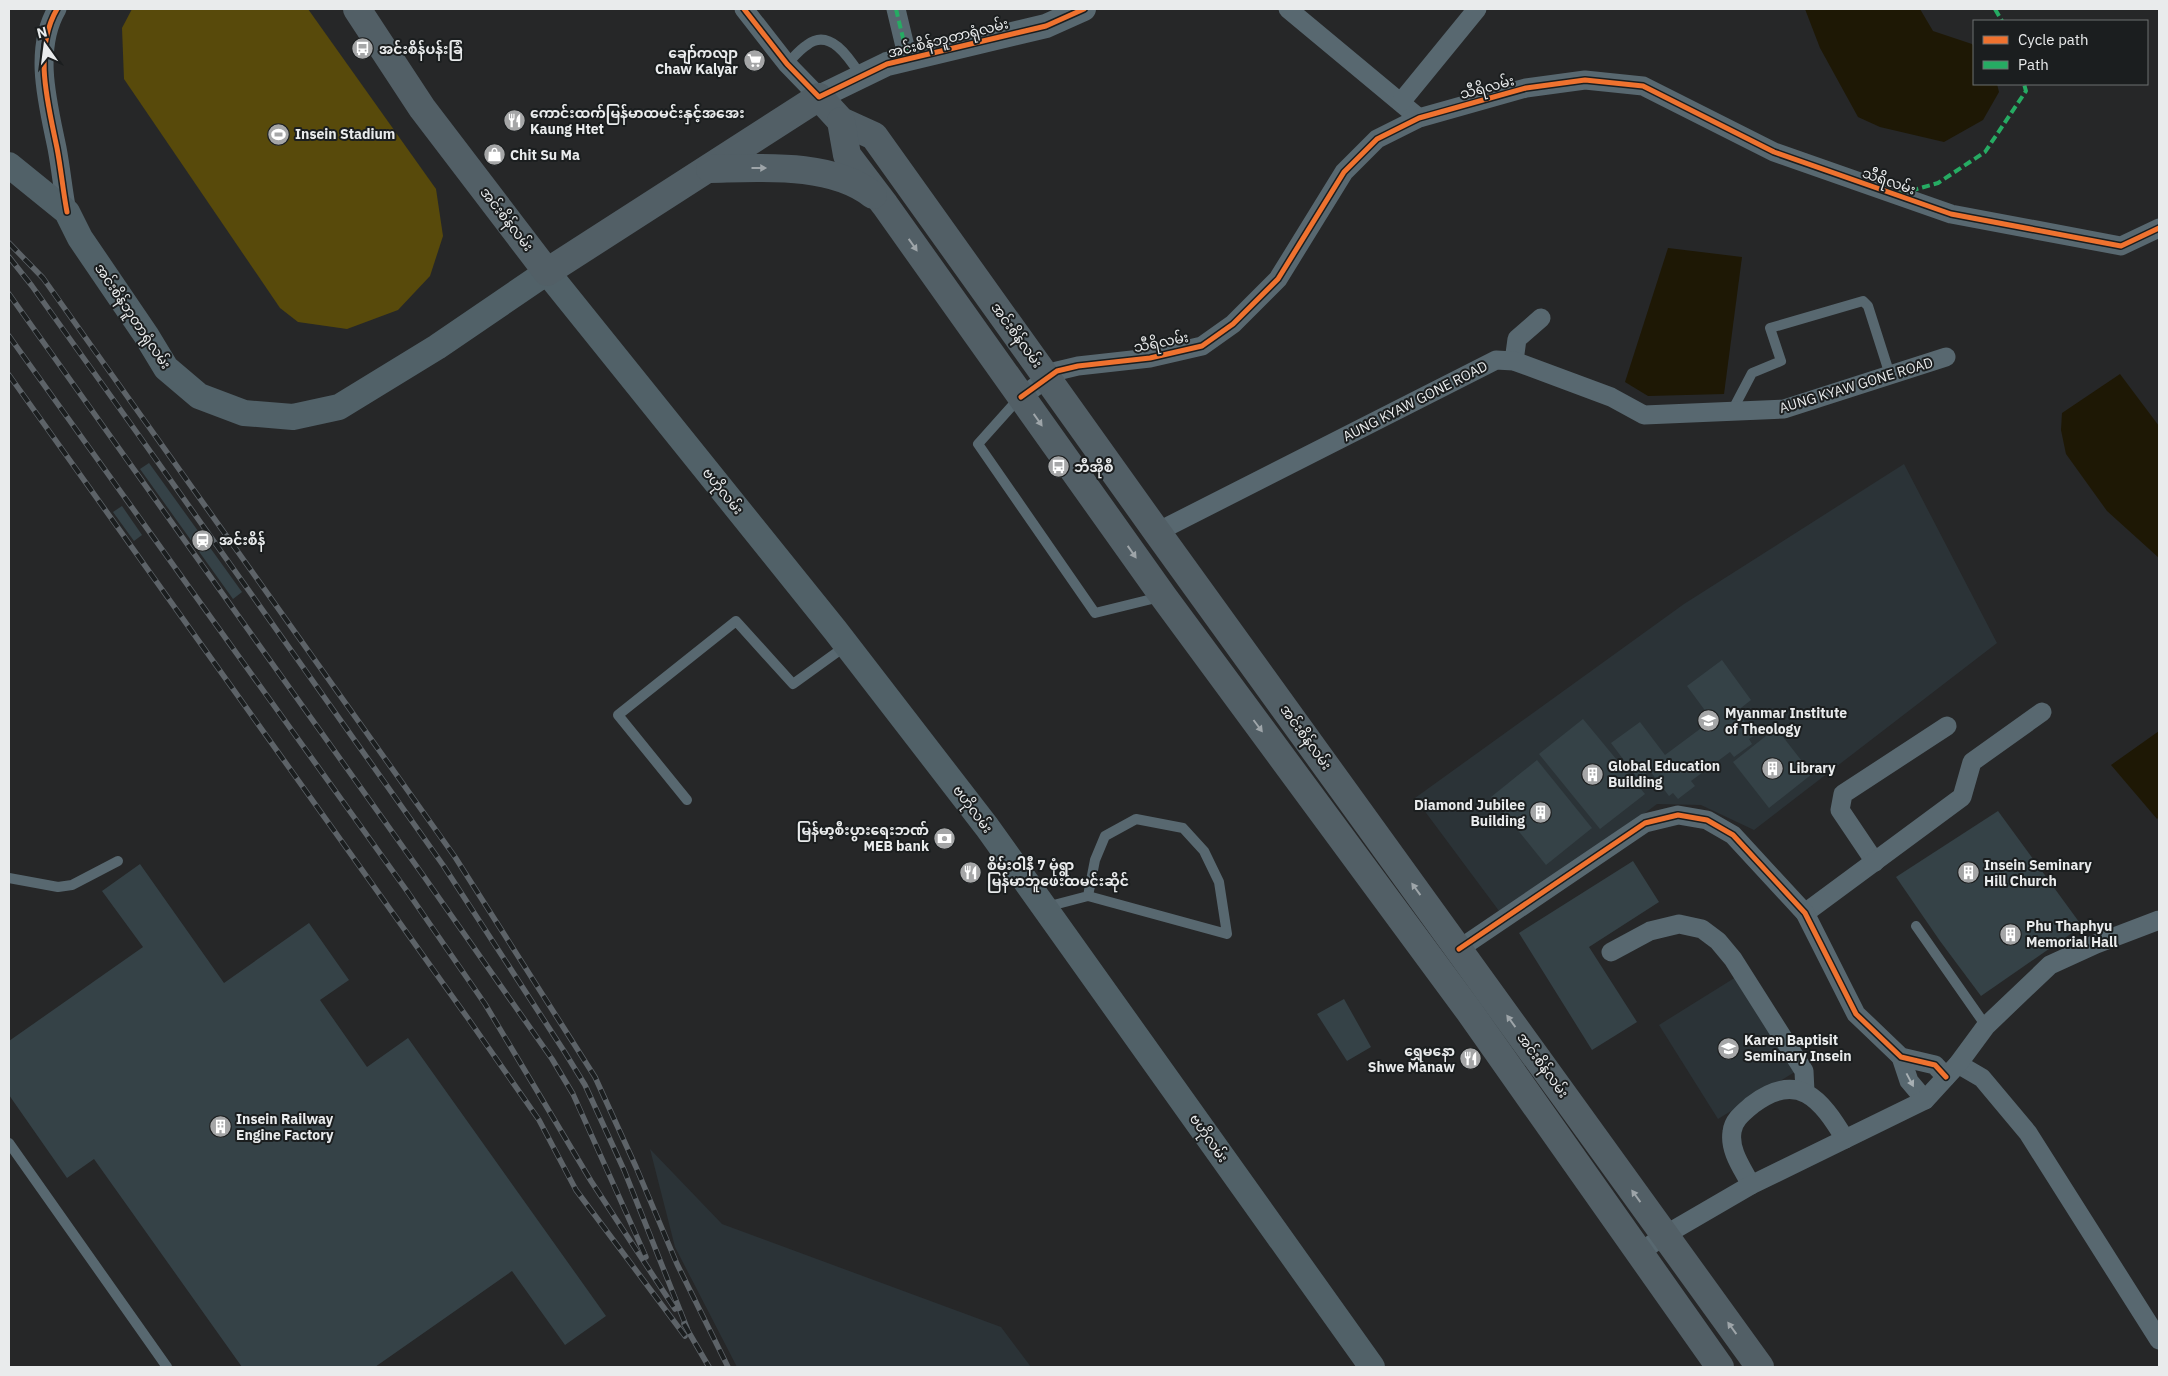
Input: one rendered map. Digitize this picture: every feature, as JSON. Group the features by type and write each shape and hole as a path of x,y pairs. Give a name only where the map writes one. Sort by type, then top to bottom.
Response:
{"main road":[{"name":"အင်းစိန်လမ်း","path":"357,9 422,108 548,272"},
{"name":"အင်းစိန်လမ်း","path":"820,97 841,122 874,136 1157,532 1760,1367"},
{"path":"548,272 820,97"},
{"name":"အင်းစိန်လမ်း","path":"841,122 847,155 885,205 1163,596 1469,1011 1720,1367"},
{"name":"အင်းစိန်ဘူတာရုံလမ်း","path":"9,165 66,212 80,238 146,334 166,368 199,396 244,413 293,417 339,407 436,347 548,272"},
{"name":"အင်းစိန်လမ်း","path":"710,168 776,168 830,175 862,187 885,205"},
{"name":"ဗဟိုလမ်း","path":"548,272 847,645 987,827 1372,1367"},
{"path":"1234,693 1259,673"},
{"path":"1364,869 1389,852"},
{"path":"1469,1011 1493,996"}],"street":[{"path":"57,9 51,19 45,48 46,98 57,149 66,212"},
{"path":"744,9 787,64 820,97"},
{"path":"896,9 908,59"},
{"name":"အင်းစိန်ဘူတာရုံလမ်း","path":"820,97 887,64 1046,26 1084,9"},
{"path":"1288,9 1419,118"},
{"path":"1402,102 1477,9"},
{"name":"သီရိလမ်း","path":"1021,397 1057,371 1078,366 1150,358 1202,346 1233,324 1278,280 1344,172 1377,138 1419,118 1526,88 1585,80 1643,86 1774,152 1951,214 2121,246 2159,228"},
{"path":"1514,362 1517,339 1541,318"},
{"name":"AUNG KYAW GONE ROAD","path":"1157,532 1496,360 1514,362 1612,398 1644,415 1784,409 1946,357"},
{"path":"1805,914 1962,797 1972,762 2042,712"},
{"path":"1876,862 1840,810 1843,794 1947,726"},
{"path":"1459,949 1645,824 1678,815 1707,820 1733,835 1805,914 1856,1014 1901,1056 1982,1078 2028,1132 2159,1340"},
{"path":"1639,1253 1664,1235 1751,1185 1925,1100 1952,1071 1986,1026 2050,965 2096,944 2159,920"},
{"path":"1611,952 1650,931 1679,924 1702,929 1718,941 1732,960 1804,1071 1805,1092"},
{"path":"1901,1056 1909,1081 1925,1100"},
{"path":"1751,1185 1733,1151 1731,1131 1739,1116 1760,1100 1780,1090 1805,1092 1821,1104 1845,1139"}],"lane":[{"path":"787,64 808,43 823,39 839,47 850,58 860,76"},
{"path":"1731,412 1752,373 1781,361 1770,328 1863,301 1868,306 1890,375"},
{"path":"1021,397 978,444 1095,613 1163,596"},
{"path":"687,800 618,715 736,622 793,684 847,645"},
{"path":"1044,908 1088,896 1227,934 1219,882 1204,851 1183,828 1136,819 1105,836 1095,860 1088,896"},
{"path":"9,878 58,887 72,885 118,861"},
{"path":"1916,926 1986,1026"},
{"path":"9,1143 167,1367"}],"shaded area":[{"name":"Insein Stadium","path":"132,9 308,9 436,189 443,236 430,276 398,310 347,329 298,322 280,308 124,79 122,28"},
{"path":"1805,9 1920,9 1933,31 1972,44 1973,85 1997,85 1999,92 1983,120 1944,142 1880,127 1858,117 1820,48"},
{"path":"1668,248 1742,257 1724,394 1648,396 1625,382"},
{"path":"2120,374 2159,426 2159,558 2107,511 2066,454 2061,430 2062,413"},
{"name":"Myanmar Institute of Theology","path":"1904,464 1997,643 1754,830 1701,805 1657,804 1505,919 1415,798 1684,604"},
{"path":"2159,731 2159,817 2157,819 2111,765"},
{"name":"Karen Baptisit Seminary Insein","path":"1736,977 1798,1070 1718,1119 1659,1025"},
{"path":"650,1149 722,1224 1001,1327 1031,1367 737,1367 675,1247"}],"building":[{"path":"149,463 242,592 233,599 140,469"},
{"path":"122,506 142,535 134,541 113,512"},
{"path":"1722,660 1751,700 1737,711 1755,735 1749,739 1752,744 1734,757 1730,752 1691,781 1695,786 1678,799 1673,793 1669,796 1650,771 1638,779 1611,743 1640,722 1665,755 1712,720 1687,686"},
{"name":"Global Education Building","path":"1583,719 1645,794 1600,829 1539,754"},
{"name":"Library","path":"1776,728 1812,774 1769,808 1733,762"},
{"name":"Diamond Jubilee Building","path":"1537,760 1592,828 1546,865 1491,797"},
{"path":"1998,811 2082,926 1981,996 1896,877"},
{"path":"1633,861 1659,902 1589,947 1637,1022 1592,1050 1519,933"},
{"name":"Insein Railway Engine Factory","path":"140,864 224,983 309,923 349,980 320,1000 367,1067 408,1038 606,1316 565,1345 512,1271 375,1367 242,1367 94,1159 67,1178 9,1095 9,1041 143,947 102,891"},
{"path":"1344,999 1371,1047 1347,1061 1317,1014"}],"railway":[{"path":"9,243 43,278 455,857 595,1077 677,1264 728,1367"},
{"path":"9,257 32,286 140,437 443,865 564,1051 585,1085 624,1170 687,1328"},
{"path":"9,294 552,1059 573,1094 646,1257"},
{"path":"9,336 407,891 485,1004 591,1181 675,1309"},
{"path":"9,375 467,1017 539,1120 576,1190 685,1336"},
{"path":"684,1324 709,1367"}],"marked path":[{"path":"896,9 908,59"},
{"path":"1995,9 2001,20"},
{"path":"1899,194 1938,183 1985,152 2026,91 2024,85"}],"cycle path":[{"path":"57,9 50,25 44,59 47,95 67,212"},
{"path":"744,9 787,64 819,97 887,64 1046,26 1084,9"},
{"path":"1021,397 1057,371 1078,366 1150,358 1202,346 1233,324 1278,279 1344,172 1377,139 1419,118 1526,88 1585,80 1643,86 1774,152 1951,214 2121,246 2159,228"},
{"path":"1459,949 1645,823 1678,815 1707,820 1733,835 1805,913 1856,1014 1901,1057 1935,1065 1946,1077"}],"place":[{"name":"အင်းစိန်ပန်းခြံ","path":"363,49"},
{"name":"ချော်ကလျာ Chaw Kalyar","path":"754,61"},
{"name":"ကောင်းထက်မြန်မာထမင်းနှင့်အအေး Kaung Htet","path":"514,121"},
{"name":"Insein Stadium","path":"279,134"},
{"name":"Chit Su Ma","path":"494,155"},
{"name":"ဘီအိုစီ","path":"1058,467"},
{"name":"အင်းစိန်","path":"203,540"},
{"name":"Myanmar Institute of Theology","path":"1709,721"},
{"name":"Library","path":"1773,768"},
{"name":"Global Education Building","path":"1592,774"},
{"name":"Diamond Jubilee Building","path":"1541,813"},
{"name":"မြန်မာ့စီးပွားရေးဘဏ် MEB bank","path":"945,838"},
{"name":"စိမ်းဝါနီ 7 မုံရွာ မြန်မာဘူဖေးထမင်းဆိုင်","path":"971,873"},
{"name":"Insein Seminary Hill Church","path":"1968,873"},
{"name":"Phu Thaphyu Memorial Hall","path":"2010,934"},
{"name":"Karen Baptisit Seminary Insein","path":"1728,1048"},
{"name":"ရွှေမနော Shwe Manaw","path":"1471,1059"},
{"name":"Insein Railway Engine Factory","path":"220,1127"}]}
